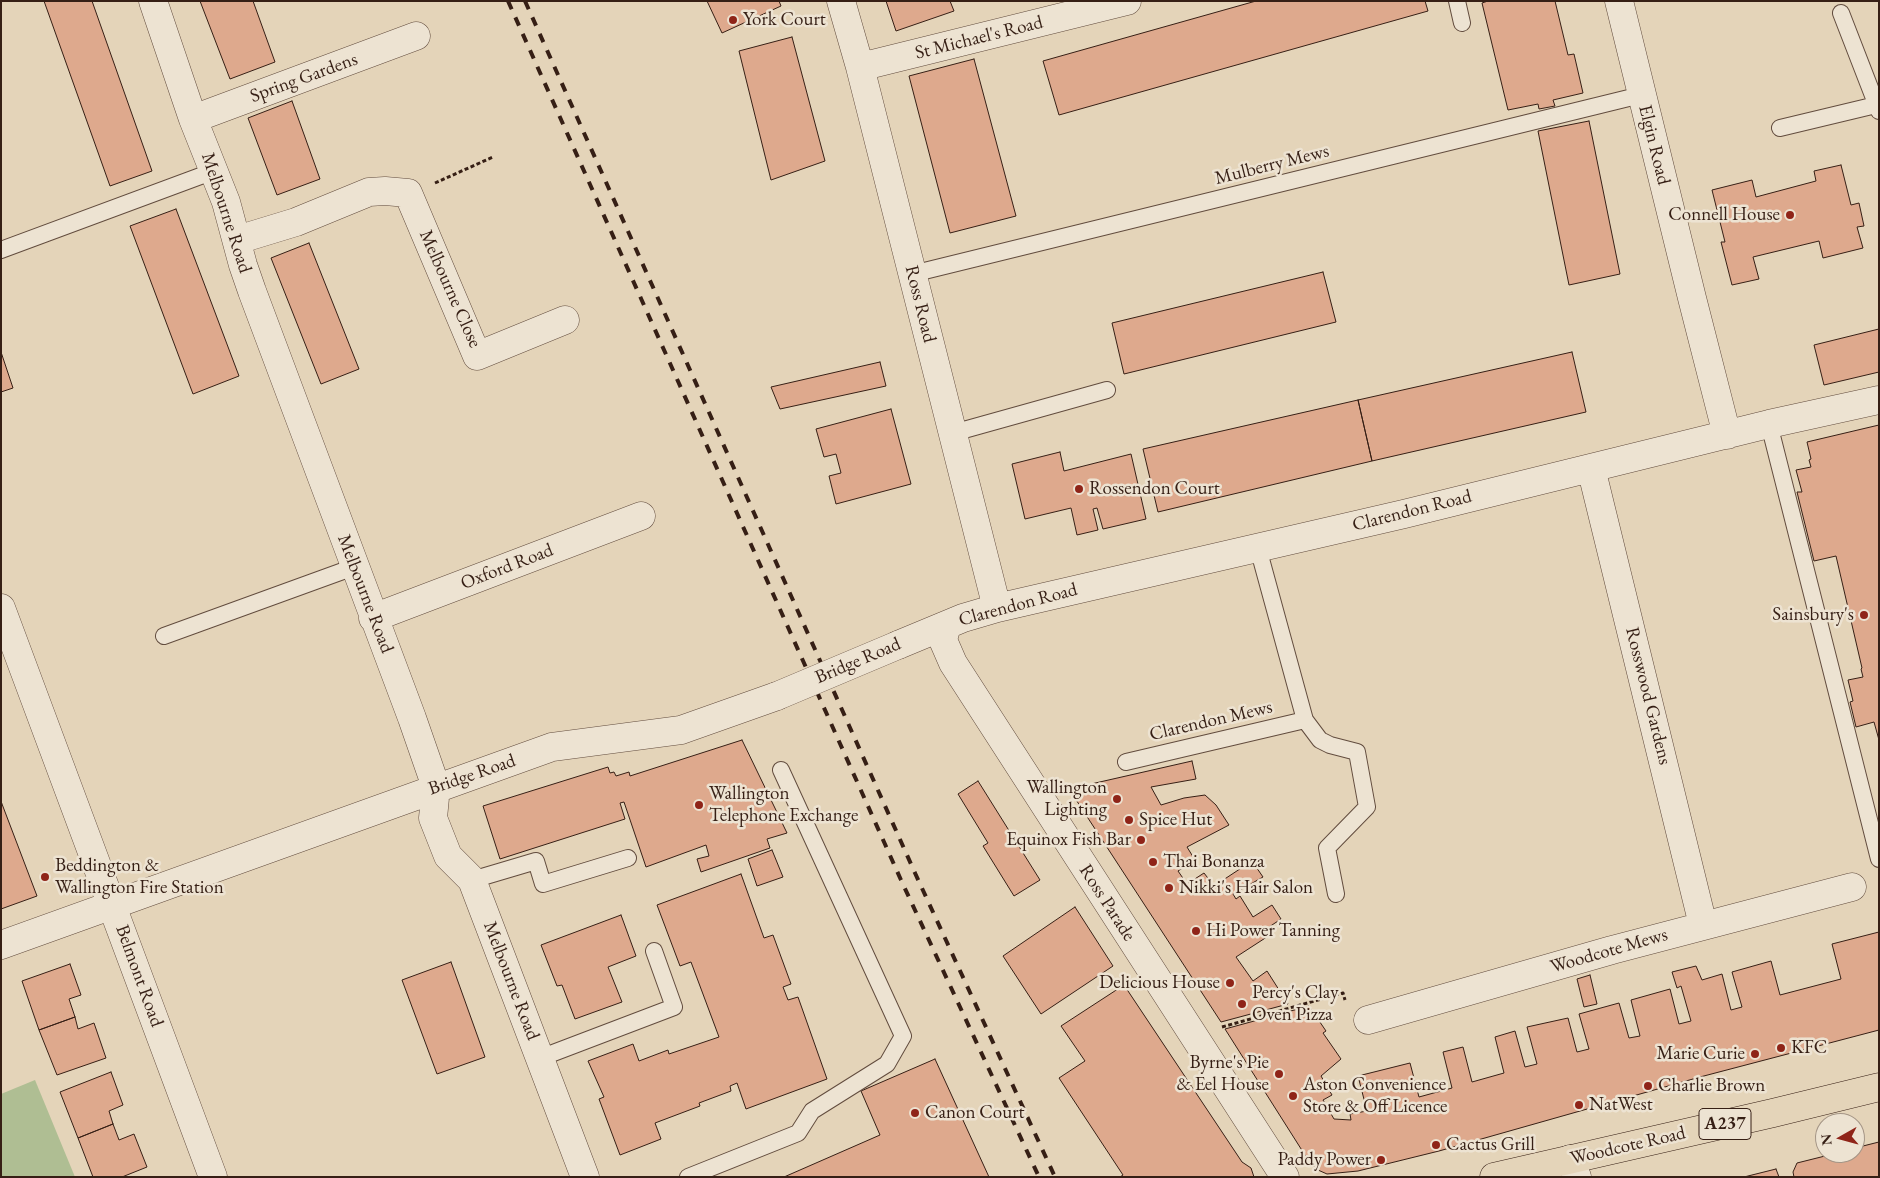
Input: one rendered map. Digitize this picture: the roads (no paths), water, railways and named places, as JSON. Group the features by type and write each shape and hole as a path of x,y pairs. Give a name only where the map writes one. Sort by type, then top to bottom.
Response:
{"main road":[{"name":"Woodcote Road","path":"1494,1177 1573,1168 1773,1113 1879,1087"}],"street":[{"name":"Melbourne Road","path":"153,1 193,119 226,202 252,291 436,787 433,818 448,856 472,879 585,1177"},
{"name":"Ross Road","path":"841,1 860,67 997,608"},
{"name":"St Michael's Road","path":"860,67 1127,1"},
{"name":"Elgin Road","path":"1619,1 1727,435"},
{"name":"Spring Gardens","path":"193,119 416,36"},
{"name":"Melbourne Close","path":"237,240 296,222 369,192 416,190 477,356 565,320"},
{"name":"Clarendon Road","path":"947,625 962,618 997,608 1258,548 1769,424 1879,400"},
{"name":"Rosswood Gardens","path":"1591,468 1703,925"},
{"name":"Oxford Road","path":"373,618 641,516"},
{"name":"Belmont Road","path":"1,608 213,1177"},
{"name":"Bridge Road","path":"1,945 436,787 552,747 681,730 777,696 947,625"},
{"name":"Ross Parade","path":"947,625 943,640 953,663 1192,1036 1258,1132 1285,1177"},
{"name":"Woodcote Mews","path":"1358,1014 1852,887"}],"lane":[{"path":"1457,1 1462,23"},
{"path":"1780,128 1877,108 1841,12"},
{"name":"Mulberry Mews","path":"912,274 1641,95"},
{"path":"1,250 214,171"},
{"path":"953,432 1107,390"},
{"path":"1769,424 1879,859"},
{"name":"Clarendon Mews","path":"1258,548 1305,720 1320,740 1330,745 1357,752 1367,807 1327,848 1336,894"},
{"path":"164,636 354,567"},
{"name":"Clarendon Mews","path":"1126,762 1305,720"},
{"path":"688,1177 798,1133 812,1111 887,1064 903,1036 781,770"},
{"path":"472,879 536,861 543,884 628,858"},
{"path":"540,1058 674,1007 654,951"}],"railway":[{"path":"508,1 901,880 1039,1177"},
{"path":"525,1 915,873 1055,1177"}],"place":[{"name":"York Court","path":"733,20"},
{"name":"Connell House","path":"1790,215"},
{"name":"Rossendon Court","path":"1079,489"},
{"name":"Sainsbury's","path":"1864,615"},
{"name":"Wallington Lighting","path":"1117,799"},
{"name":"Wallington Telephone Exchange","path":"699,805"},
{"name":"Spice Hut","path":"1129,820"},
{"name":"Equinox Fish Bar","path":"1141,840"},
{"name":"Thai Bonanza","path":"1153,862"},
{"name":"Beddington & Wallington Fire Station","path":"45,877"},
{"name":"Nikki's Hair Salon","path":"1169,888"},
{"name":"Hi Power Tanning","path":"1196,931"},
{"name":"Delicious House","path":"1230,983"},
{"name":"Percy's Clay Oven Pizza","path":"1242,1004"},
{"name":"KFC","path":"1781,1048"},
{"name":"Marie Curie","path":"1755,1054"},
{"name":"Byrne's Pie & Eel House","path":"1279,1074"},
{"name":"Charlie Brown","path":"1648,1086"},
{"name":"Aston Convenience Store & Off Licence","path":"1293,1096"},
{"name":"NatWest","path":"1579,1105"},
{"name":"Canon Court","path":"915,1113"},
{"name":"Cactus Grill","path":"1436,1145"},
{"name":"Paddy Power","path":"1381,1160"}]}
